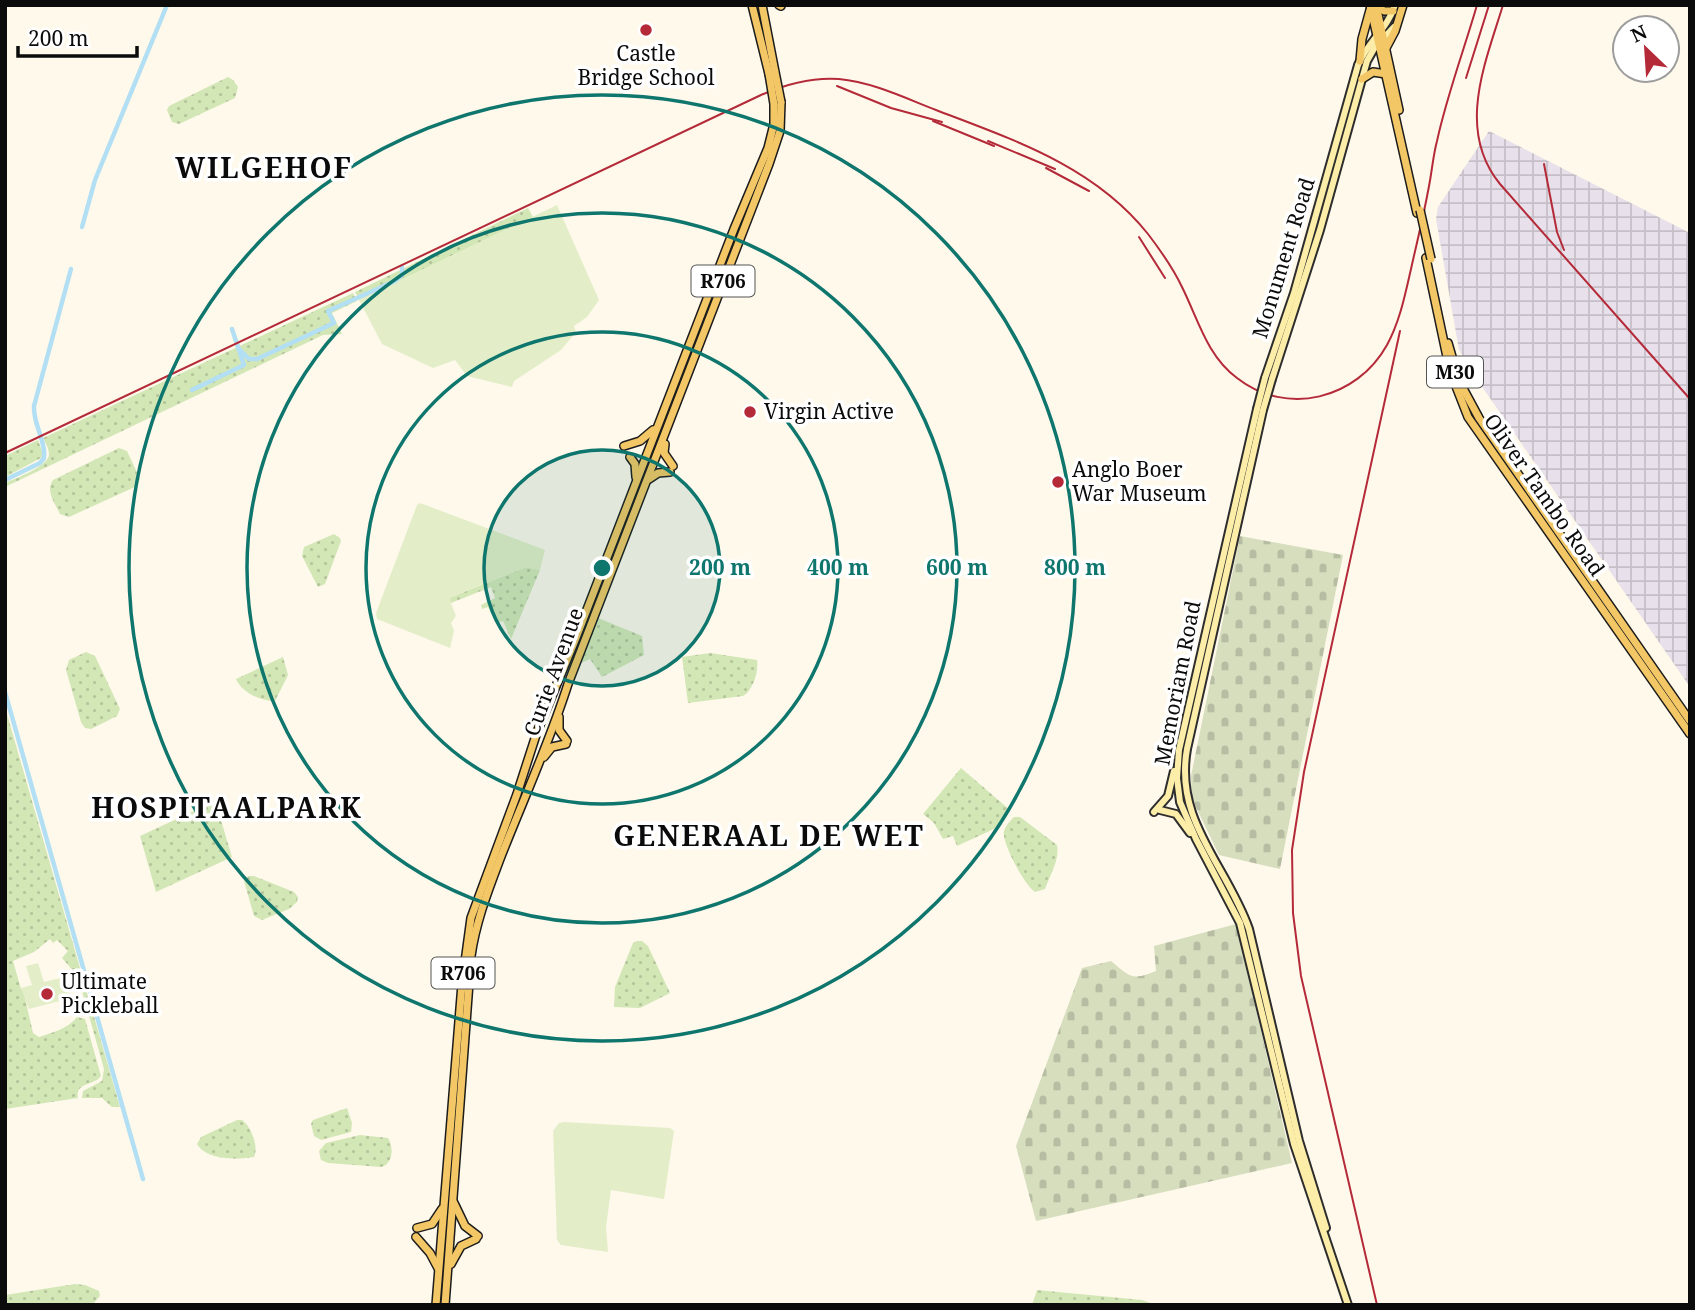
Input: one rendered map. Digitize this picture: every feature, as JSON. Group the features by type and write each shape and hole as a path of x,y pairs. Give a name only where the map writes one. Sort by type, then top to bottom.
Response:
{"main road":[{"path":"1360,61 1362,39 1373,5 1384,12 1394,8"},
{"name":"Oliver Tambo Road","path":"1373,5 1418,211"},
{"path":"1381,38 1395,31 1403,5"},
{"name":"R706","path":"759,6 759,32 772,73"},
{"name":"R706","path":"759,6 772,73"},
{"path":"1381,38 1394,8"},
{"name":"Oliver Tambo Road","path":"1381,38 1386,74 1452,362 1466,396 1590,586 1690,721"},
{"name":"Monument Road","path":"1239,499 1268,379 1360,61 1381,38"},
{"name":"Monument Road","path":"1268,379 1320,230 1369,56 1381,38"},
{"path":"1362,79 1371,72 1386,74"},
{"name":"Curie Avenue","path":"448,1199 475,929 774,149 780,127 772,73"},
{"name":"Curie Avenue","path":"445,1305 443,1274 462,984 471,918 537,732 576,638 657,422 768,148 778,103"},
{"path":"644,485 654,474 672,469 664,451 671,420"},
{"path":"624,446 644,438 652,432 657,422"},
{"path":"630,457 635,468 636,482"},
{"name":"Memoriam Road","path":"1239,499 1179,750 1177,778 1180,802 1237,916 1265,1007 1285,1112 1348,1305"},
{"name":"Memoriam Road","path":"1199,839 1184,789 1186,749 1239,499"},
{"path":"1578,567 1579,592 1599,604"},
{"name":"Oliver Tambo Road","path":"1578,567 1599,604 1690,734"},
{"path":"538,765 552,747 566,742 559,730 560,709"},
{"path":"1179,750 1168,796 1157,811 1175,814 1199,839"},
{"path":"1184,789 1180,802 1191,811"},
{"path":"448,1199 464,1226 477,1238 457,1251 443,1274 416,1232 437,1219 448,1199"},
{"name":"Curie Avenue","path":"436,1305 443,1274"}],"shaded area":[{"path":"1489,131 1690,233 1690,687 1459,350 1436,219 1438,207"}],"green space":[{"path":"228,77 238,87 235,98 179,124 172,122 167,110 169,106"},
{"path":"557,205 599,300 587,317 574,326 576,332 561,350 514,381 512,387 467,376 455,360 433,368 382,344 359,300"},
{"path":"528,208 533,217 359,300 355,292"},
{"path":"353,293 357,301 332,313 342,334 323,335 5,487 5,483 30,472 47,459 49,455 43,438"},
{"path":"38,440 43,454 41,458 5,477 5,456"},
{"path":"119,448 127,451 140,479 137,486 69,517 60,514 50,493 53,480"},
{"path":"420,503 545,550 540,570 526,567 449,598 456,616 451,623 454,631 450,648 377,619 376,613"},
{"path":"334,534 341,541 325,584 318,587 302,556 304,547"},
{"path":"1240,536 1343,555 1280,869 1219,855 1192,799 1191,776"},
{"path":"526,567 540,570 511,639 503,621 496,623 488,607 482,609 481,605 495,598 491,587 451,603 449,598"},
{"path":"598,618 642,636 644,655 602,677 590,659 581,663"},
{"path":"86,652 95,656 120,709 117,716 91,729 85,728 81,722 66,670 69,660"},
{"path":"710,653 757,660 752,685 743,696 688,703 682,657"},
{"path":"283,657 288,675 275,701 252,695 236,679"},
{"path":"5,707 120,1107 112,1107 102,1098 82,1098 83,1091 102,1081 104,1069 80,984 75,973 62,958 68,951 57,940 53,943 50,939 34,952 13,961 23,989 33,1033 39,1037 65,1027 77,1017 85,1019 101,1076 79,1089 78,1098 5,1109"},
{"path":"961,768 1010,810 994,829 957,846 953,836 943,839 934,823 923,814"},
{"path":"211,803 217,807 232,857 156,892 140,836"},
{"path":"1014,817 1020,817 1057,845 1056,861 1045,889 1035,892 1031,888 1010,854 1004,831"},
{"path":"248,876 294,892 298,897 297,902 289,909 262,920 254,916 244,881"},
{"path":"1236,924 1292,1163 1036,1221 1016,1146 1082,968 1111,961 1132,976 1148,974 1156,971 1154,946"},
{"path":"637,941 648,946 670,993 640,1008 614,1007 615,987 633,943"},
{"name":"Ultimate Pickleball","path":"38,963 44,982 65,977 71,998 29,1009 21,988 32,985 26,966"},
{"path":"347,1108 352,1123 351,1132 321,1140 314,1136 311,1124 313,1120"},
{"path":"242,1120 251,1132 256,1148 254,1157 215,1156 197,1144 201,1137"},
{"path":"559,1123 670,1128 674,1131 664,1199 611,1190 606,1227 608,1252 561,1245 557,1240 553,1131"},
{"path":"360,1135 388,1138 392,1151 388,1163 381,1167 328,1163 321,1160 319,1151 326,1143"},
{"path":"75,1284 99,1291 100,1296 92,1305 5,1305 5,1295"},
{"path":"1037,1290 1142,1300 1156,1305 1032,1305"}],"waterway":[{"path":"82,227 95,180 167,5"},
{"path":"240,350 249,359 257,359 334,323 328,311 395,281 402,275 402,267"},
{"path":"5,480 40,463 44,458 34,406 71,269"},
{"path":"192,390 244,365 232,329"},
{"path":"5,692 143,1179"}],"railway":[{"path":"5,453 761,95 799,82 819,79 839,79 876,87 1023,144 1078,173 1127,210 1148,234 1175,273 1204,336 1227,369 1257,390 1277,397 1299,399 1319,396 1340,389 1374,364 1395,327 1420,228 1441,124 1477,5"},
{"path":"1466,78 1489,5"},
{"path":"1503,5 1478,96 1479,142 1487,163 1500,184 1690,399"},
{"path":"837,86 891,108 942,122"},
{"path":"933,121 994,146"},
{"path":"988,141 1055,169"},
{"path":"1544,164 1557,232 1564,250"},
{"path":"1046,168 1089,191"},
{"path":"1139,237 1165,278"},
{"path":"1377,1305 1301,976 1293,913 1292,850 1304,772 1400,331"}],"place":[{"name":"Castle Bridge School","path":"646,30"},
{"name":"Virgin Active","path":"750,412"},
{"name":"Anglo Boer War Museum","path":"1058,482"},
{"name":"Ultimate Pickleball","path":"47,994"}],"district":[{"name":"WILGEHOF","path":"264,168"},
{"name":"HOSPITAALPARK","path":"227,808"},
{"name":"GENERAAL DE WET","path":"769,836"}]}
